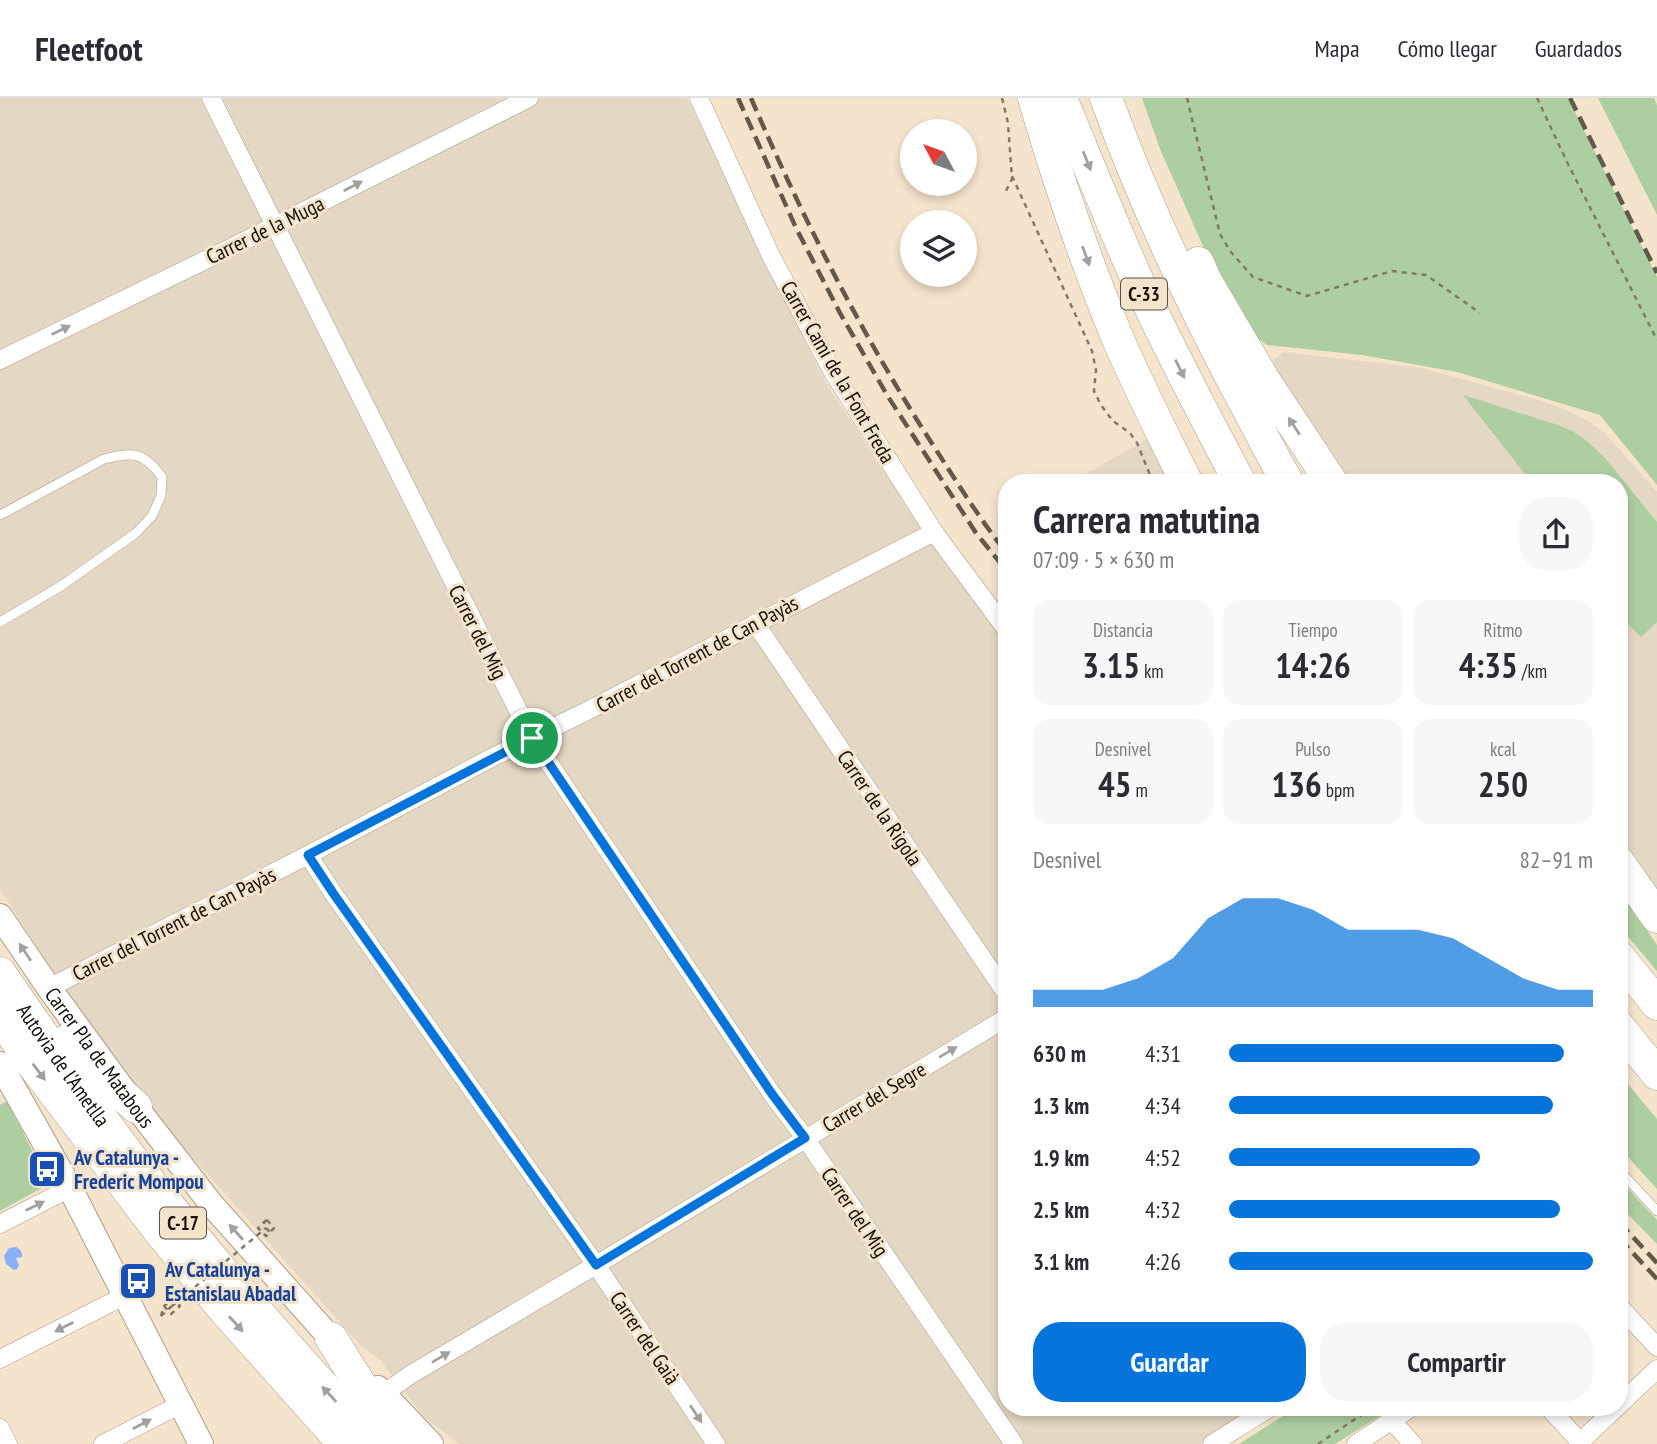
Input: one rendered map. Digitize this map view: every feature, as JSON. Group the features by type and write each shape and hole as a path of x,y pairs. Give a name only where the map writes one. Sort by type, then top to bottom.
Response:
{"highway":[{"path":"1034,98 1050,154 1091,270 1125,353 1183,474"},
{"name":"C-33","path":"1061,98 1141,287 1186,381 1235,474"},
{"name":"C-33","path":"1106,98 1127,156 1172,258 1216,349 1282,474"},
{"path":"1127,156 1198,263 1264,380 1326,474"},
{"path":"1628,876 1657,916"},
{"path":"0,964 27,991 75,1053 136,1107"},
{"path":"1628,968 1657,1004"},
{"name":"Autovia de l'Ametlla","path":"0,972 69,1073 145,1175 286,1345 376,1444"},
{"name":"Autovia de l'Ametlla","path":"0,1015 28,1058 160,1232 227,1313 344,1444"},
{"path":"1628,1038 1657,1074"},
{"path":"331,1338 361,1386 405,1444"},
{"path":"284,1377 298,1407 324,1444"}],"main road":[{"name":"Carrer Pla de Matabous","path":"0,915 49,988 212,1205 331,1338 431,1444"},
{"path":"0,1064 70,1188 201,1444"}],"street":[{"name":"Carrer del Mig","path":"211,98 532,738 772,1094 805,1138 1014,1444"},
{"name":"Carrer de la Muga","path":"0,360 529,98"},
{"name":"Carrer Camí de la Font Freda","path":"699,98 771,256 834,374 934,532 998,618"},
{"name":"Carrer del Torrent de Can Payàs","path":"49,988 934,532"},
{"name":"Carrer de la Rigola","path":"755,623 998,981"},
{"name":"Carrer del Gaià","path":"308,855 596,1265 716,1444"},
{"name":"Carrer del Segre","path":"383,1394 410,1375 998,1023"},
{"path":"0,1224 70,1188"},
{"path":"0,1359 124,1296"},
{"path":"1628,1316 1657,1347"},
{"path":"1628,1397 1657,1369"},
{"path":"103,1444 181,1404"},
{"path":"1212,1444 1257,1416"},
{"path":"1356,1444 1398,1416"},
{"path":"1556,1416 1580,1443 1608,1416"},
{"path":"1392,1420 1413,1444"},
{"path":"0,1428 8,1444"}],"lane":[{"path":"0,515 104,459 122,454 137,455 152,463 162,477 161,496 152,516 136,533 61,586 0,622"},
{"path":"1628,1180 1657,1211"}],"path":[{"path":"1002,98 1008,123 1012,176 1006,191"},
{"path":"1187,98 1220,234 1230,251 1253,277 1307,296 1392,271 1426,275 1480,313"},
{"path":"1537,98 1657,340"},
{"path":"1012,176 1092,351 1096,370 1094,391 1113,421 1130,433 1138,443 1150,474"},
{"path":"263,1224 267,1220"},
{"path":"267,1220 274,1228 265,1236 258,1228 267,1220"},
{"path":"173,1297 164,1306 162,1316 266,1228 272,1234"},
{"path":"173,1297 177,1302"},
{"path":"164,1306 171,1314 180,1306 173,1297"},
{"path":"1318,1444 1360,1416"}],"shaded area":[{"path":"0,98 687,98 827,385 947,567 998,628 998,1416 1245,1416 1200,1444 459,1444 425,1418 380,1360 360,1345 178,1141 98,1041 0,889"},
{"path":"1283,352 1422,368 1545,402 1588,421 1605,433 1657,492 1657,929 1628,887 1628,474 1318,474 1253,377"},
{"path":"1149,438 1187,474 1086,474"}],"green space":[{"path":"1142,98 1568,98 1657,277 1657,485 1600,415 1457,372 1362,355 1267,345 1237,323 1160,149"},
{"path":"1598,98 1654,98 1657,105 1657,215"},
{"path":"1463,395 1574,432 1605,458 1618,474 1525,474"},
{"path":"1628,486 1657,522 1657,622 1641,637 1628,624"},
{"path":"1628,902 1657,945 1657,971 1628,937"},
{"path":"1628,1084 1657,1119 1657,1189 1628,1157"},
{"path":"7,1101 49,1184 0,1211 0,1105"},
{"path":"1628,1189 1657,1220 1657,1244 1628,1214"},
{"path":"1283,1416 1380,1416 1335,1444 1239,1444"}],"water":[{"path":"16,1247 21,1251 22,1257 16,1258 19,1265 14,1270 6,1264 4,1256 9,1248"}],"railway":[{"path":"738,98 796,228 840,313 887,395 976,533 998,560"},
{"path":"751,98 791,187 857,317 905,401 998,541"},
{"path":"1570,98 1657,273"},
{"path":"1628,1232 1657,1263"},
{"path":"1628,1248 1657,1279"}],"place":[{"name":"Av Catalunya - Frederic Mompou","path":"47,1169"},
{"name":"Av Catalunya - Estanislau Abadal","path":"138,1281"}],"route":[{"path":"532,738 772,1094 805,1138 596,1265 308,855 532,738"}]}
